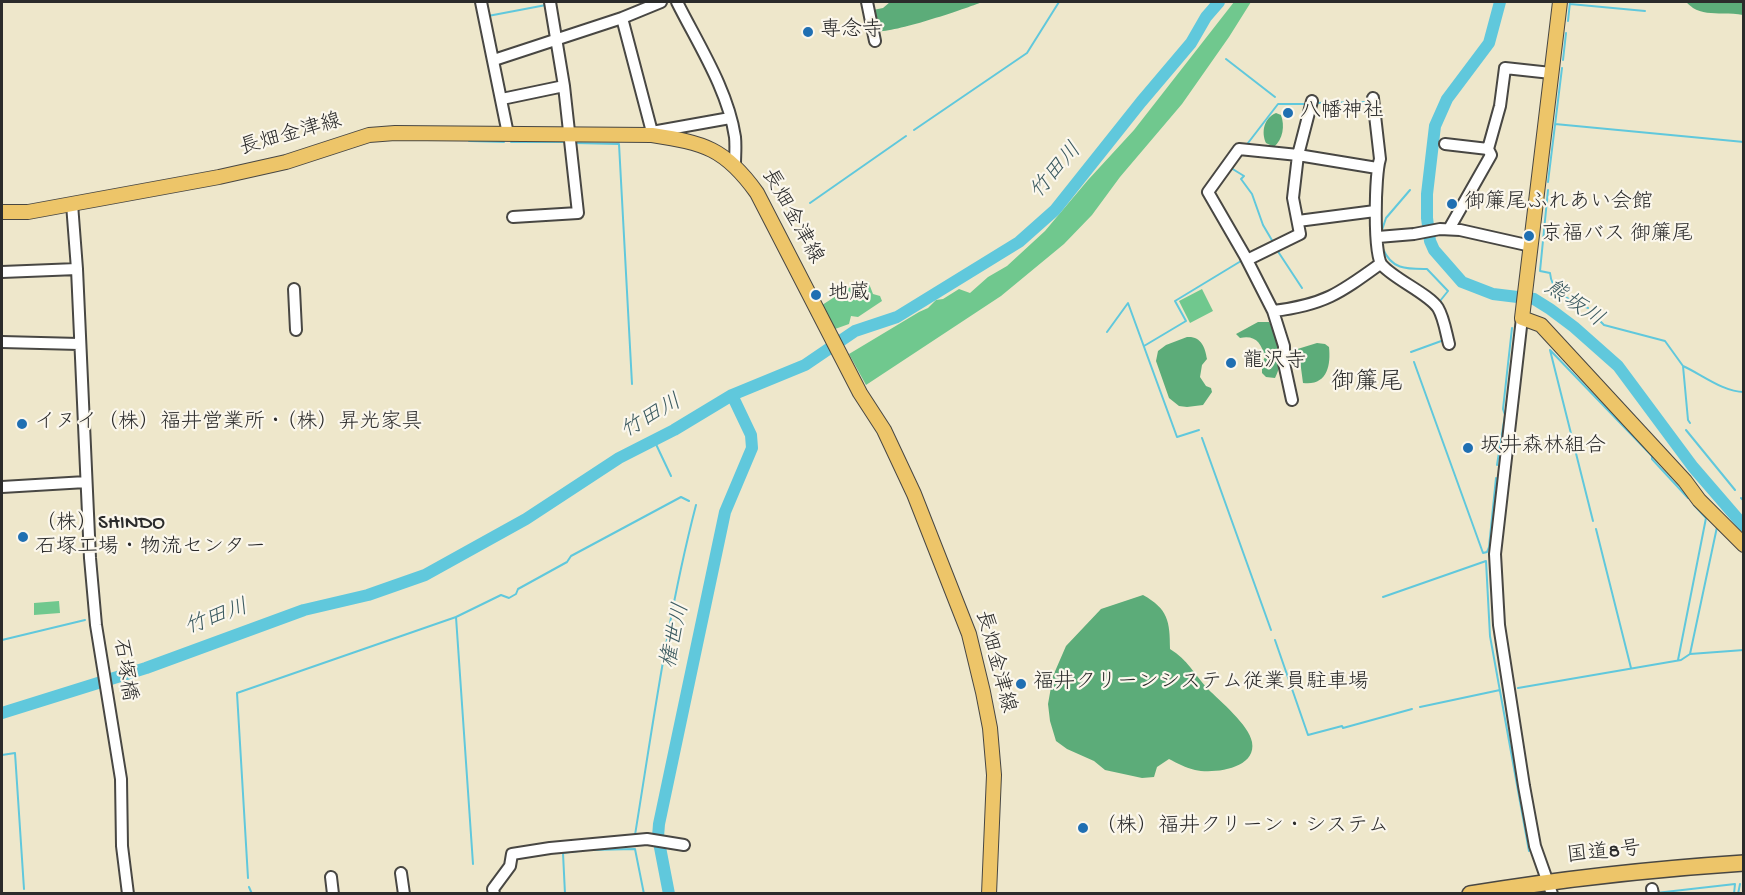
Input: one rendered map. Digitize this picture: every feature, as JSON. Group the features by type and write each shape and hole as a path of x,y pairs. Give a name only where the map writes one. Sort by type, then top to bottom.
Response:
{"highway":[{"name":"国道8号","path":"1470,894 1549,887 1644,871 1743,863"}],"main road":[{"path":"1560,2 1522,318 1541,325 1685,481 1699,500 1743,545"},
{"name":"長畑金津線","path":"2,212 28,212 219,177 286,162 369,135 395,133 570,136 652,133 708,147 735,165 757,193 814,306 861,393 884,430 914,494 969,634 990,728 994,775 989,894"}],"street":[{"path":"481,2 508,134"},
{"path":"513,217 578,213 564,86 550,2"},
{"path":"494,60 622,18 661,2"},
{"path":"677,2 719,87 735,139 735,165"},
{"path":"867,2 875,41"},
{"path":"622,18 652,133 730,118"},
{"path":"1449,229 1491,155 1488,149 1500,106 1505,68 1551,73"},
{"path":"502,99 564,86"},
{"path":"1374,98 1380,159 1377,168 1375,211 1377,252 1380,264 1436,306 1449,344"},
{"path":"1247,260 1300,234 1293,198 1298,155 1312,100"},
{"path":"1445,144 1488,149"},
{"path":"1292,400 1284,363 1284,346 1273,311 1208,192 1239,149 1298,155 1377,168"},
{"name":"石塚橋","path":"72,204 90,558 96,625 121,779 122,846 128,892"},
{"path":"1298,221 1375,211"},
{"path":"1378,237 1449,229 1531,246"},
{"path":"1273,311 1316,304 1332,297 1380,264"},
{"path":"2,272 77,269"},
{"path":"294,289 296,330"},
{"path":"1522,318 1495,554 1499,625 1524,786 1535,846 1549,887"},
{"path":"2,342 79,344"},
{"path":"2,487 86,483"},
{"path":"494,894 493,889 510,866 512,855 550,848 646,839 684,845"},
{"path":"401,873 404,894"},
{"path":"331,877 333,894"}],"green space":[{"path":"890,2 982,2 912,25 876,31 873,10 883,8"},
{"path":"1234,2 1251,2 1182,104 1120,177 1092,215 1064,244 1001,296 866,385 849,354 928,308 936,300 943,299 959,289 970,293 988,277 1007,266 1045,231 1134,130"},
{"path":"1685,2 1743,2 1743,15 1699,11"},
{"path":"1276,113 1281,115 1283,128 1274,147 1266,143 1264,130 1266,122"},
{"path":"868,281 873,294 880,296 882,301 858,317 851,316 849,324 835,329 822,305 852,286"},
{"path":"1202,289 1213,311 1190,323 1179,301"},
{"path":"1258,322 1269,322 1276,335 1280,350 1280,364 1275,378 1266,377 1262,373 1262,363 1265,357 1257,341 1246,337 1240,338 1236,334"},
{"path":"1187,337 1196,338 1203,347 1207,359 1202,365 1200,377 1212,392 1203,405 1187,407 1179,406 1169,398 1156,361 1158,351 1166,345"},
{"path":"1317,343 1329,347 1328,368 1322,378 1317,381 1303,383 1301,368 1298,364 1290,366 1291,351"},
{"path":"1143,595 1158,605 1166,617 1170,649 1186,663 1246,728 1252,742 1252,751 1241,764 1222,770 1203,771 1188,768 1169,759 1157,767 1154,777 1142,778 1105,770 1094,761 1067,749 1056,741 1048,704 1053,676 1066,646 1101,609"},
{"path":"59,601 60,613 34,615 34,603"}],"waterway":[{"path":"914,130 1027,53 1059,2"},
{"name":"竹田川","path":"2,713 146,668 304,610 368,595 425,575 526,519 619,458 674,430 732,395 805,365 855,331 897,317 1019,242 1055,210 1191,43 1206,17 1219,2"},
{"name":"熊坂川","path":"1500,2 1489,43 1447,99 1435,126 1427,194 1427,218 1430,241 1434,250 1462,282 1493,294 1534,299 1574,327 1618,366 1693,467 1744,526"},
{"path":"1568,21 1570,2"},
{"path":"1570,4 1645,11"},
{"path":"488,16 546,5"},
{"path":"1563,60 1566,33"},
{"path":"1226,59 1275,97"},
{"path":"1548,182 1562,68"},
{"path":"1314,103 1369,102"},
{"path":"1248,143 1278,104 1307,104"},
{"path":"1555,124 1744,142"},
{"path":"810,203 906,136"},
{"path":"469,141 504,142"},
{"path":"511,142 566,142"},
{"path":"575,143 619,144 632,384"},
{"path":"1232,166 1231,168 1244,176 1241,179 1252,194 1263,225 1273,242"},
{"path":"1382,230 1386,218 1410,190"},
{"path":"1548,190 1540,271 1550,273 1554,287 1563,296 1588,308"},
{"path":"1383,249 1396,265 1427,269 1448,291 1440,301 1442,304"},
{"path":"1277,250 1302,288"},
{"path":"1144,346 1186,321 1175,301 1241,261"},
{"path":"1107,332 1128,303 1177,437 1199,430"},
{"path":"1593,314 1604,325 1665,341 1683,366"},
{"path":"1497,465 1505,415 1503,409 1512,328"},
{"path":"1411,352 1444,340"},
{"path":"1593,521 1550,350 1652,456 1652,459 1688,498"},
{"path":"1414,362 1483,553 1487,552 1489,547 1496,478"},
{"path":"1690,423 1683,366 1720,386 1744,392"},
{"name":"権世川","path":"669,894 658,837 659,824 725,512 752,448 751,435 732,395"},
{"path":"1686,430 1735,490"},
{"path":"1202,438 1271,630"},
{"path":"654,440 671,476"},
{"path":"473,864 456,617 501,595 509,598 516,594 518,589 567,562 571,556 681,497 689,501"},
{"path":"1741,498 1744,501"},
{"path":"635,835 669,628 696,505"},
{"path":"1678,660 1706,518 1694,505"},
{"path":"1717,527 1690,654 1744,650"},
{"path":"1596,529 1631,668"},
{"path":"1383,597 1486,561 1490,636 1529,851"},
{"path":"248,878 237,693 456,617"},
{"path":"2,640 85,620"},
{"path":"1275,640 1308,735 1412,709"},
{"path":"1518,688 1681,660 1690,654"},
{"path":"1420,707 1500,690"},
{"path":"2,755 15,753 24,889"},
{"path":"590,850 635,849 644,894"},
{"path":"565,894 563,853 578,851"},
{"path":"1656,893 1735,884 1734,894"},
{"path":"1738,894 1740,884"},
{"path":"249,887 252,894"}],"place":[{"name":"専念寺","path":"808,32"},
{"name":"八幡神社","path":"1288,113"},
{"name":"御簾尾ふれあい会館","path":"1452,204"},
{"name":"京福バス 御簾尾","path":"1529,236"},
{"name":"地蔵","path":"816,295"},
{"name":"龍沢寺","path":"1231,363"},
{"name":"イヌイ（株）福井営業所・（株）昇光家具","path":"22,424"},
{"name":"坂井森林組合","path":"1468,448"},
{"name":"（株）SHINDO 石塚工場・物流センター","path":"23,537"},
{"name":"福井クリーンシステム従業員駐車場","path":"1021,684"},
{"name":"（株）福井クリーン・システム","path":"1083,828"}],"district":[{"name":"御簾尾","path":"1367,384"}]}
